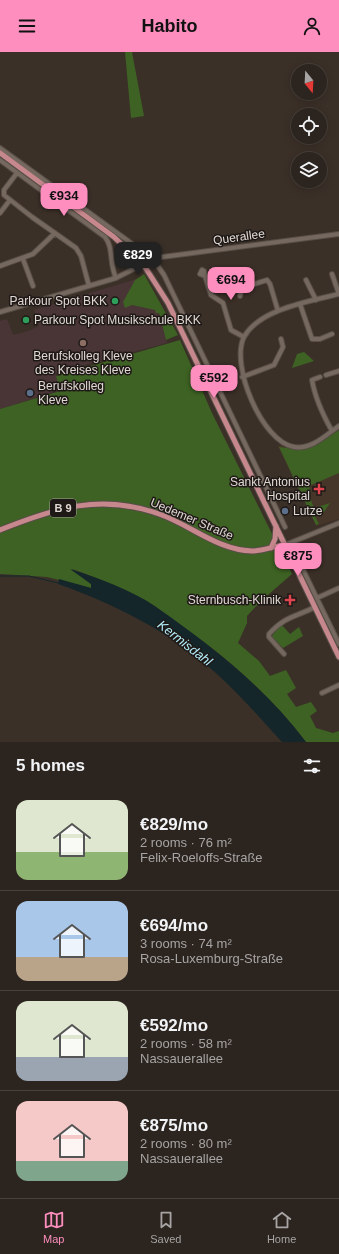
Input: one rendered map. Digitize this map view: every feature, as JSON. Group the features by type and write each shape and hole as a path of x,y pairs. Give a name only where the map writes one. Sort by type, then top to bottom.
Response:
{"main road":[{"path":"0,153 96,222 118,240 143,264 148,271 168,303 339,657"},
{"name":"Uedemer Straße","path":"0,530 61,508 89,504 114,504 144,509 160,514 223,546 251,551 285,545"},
{"path":"270,548 275,539 276,526"}],"street":[{"path":"0,148 155,259 285,527"},
{"path":"0,160 105,237 110,245 110,260 116,278"},
{"path":"17,173 3,192 10,200 78,252 89,286"},
{"path":"0,213 10,200"},
{"path":"0,266 22,259 39,249 55,233"},
{"name":"Querallee","path":"0,312 116,278 155,259 339,234"},
{"path":"22,259 33,286"},
{"path":"332,274 339,294 278,311 257,324 244,337 241,353 242,376 254,406 270,431 286,445 299,448 308,446 339,426"},
{"path":"205,276 211,295 223,303 231,330 244,337"},
{"path":"240,296 242,288 267,280 270,284 278,311"},
{"path":"306,280 316,300"},
{"path":"300,304 312,339 320,339 332,334"},
{"path":"242,376 274,365 283,347 281,338"},
{"path":"326,375 339,371"},
{"path":"320,377 312,380 313,385 320,407 332,431"},
{"path":"285,545 339,523"},
{"path":"294,549 339,644"},
{"path":"317,598 339,588"},
{"path":"284,654 269,637 269,634 287,618 316,607"},
{"path":"322,693 339,685"}],"shaded area":[{"name":"Berufskolleg Kleve des Kreises Kleve","path":"143,277 159,313 167,343 55,373 61,390 0,409 0,321 7,319 13,335 28,331 39,326 34,310"},
{"name":"Sankt Antonius Hospital","path":"339,429 339,519 316,526 278,446 281,445 292,449 304,449 316,445"}],"green space":[{"path":"125,52 132,52 144,116 131,118"},
{"path":"144,274 178,335 166,340 159,313 156,313 155,310 132,305 125,308 123,302 135,280"},
{"path":"180,340 212,413 292,574 261,601 247,616 247,623 238,643 259,661 270,676 286,670 296,688 287,694 296,707 311,702 317,711 310,716 316,728 333,733 339,731 339,742 306,742 276,706 242,673 155,606 135,595 72,569 91,584 91,588 47,577 0,574 0,409 60,391 56,376"},
{"path":"304,352 314,361 292,368 297,354"},
{"name":"Sankt Antonius Hospital","path":"339,430 339,473 309,486 311,492 308,493 314,508 330,503 324,512 315,516 319,524 316,525 279,447 304,450 317,445"},
{"path":"281,624 290,634 299,627 303,636 283,648 271,637"}],"water":[{"name":"Kermisdahl","path":"70,569 103,580 126,590 147,601 177,621 236,668 273,703 306,742 282,742 217,674 181,645 121,610 58,584 59,579 91,588 91,584"}],"waterway":[{"path":"0,576 29,576 58,583"}],"place":[{"name":"Parkour Spot BKK","path":"115,301"},
{"name":"Parkour Spot Musikschule BKK","path":"26,320"},
{"name":"Berufskolleg Kleve des Kreises Kleve","path":"83,343"},
{"name":"Berufskolleg Kleve","path":"30,393"},
{"name":"Sankt Antonius Hospital","path":"319,489"},
{"name":"Lutze","path":"285,511"},
{"name":"Sternbusch-Klinik","path":"290,600"}]}
